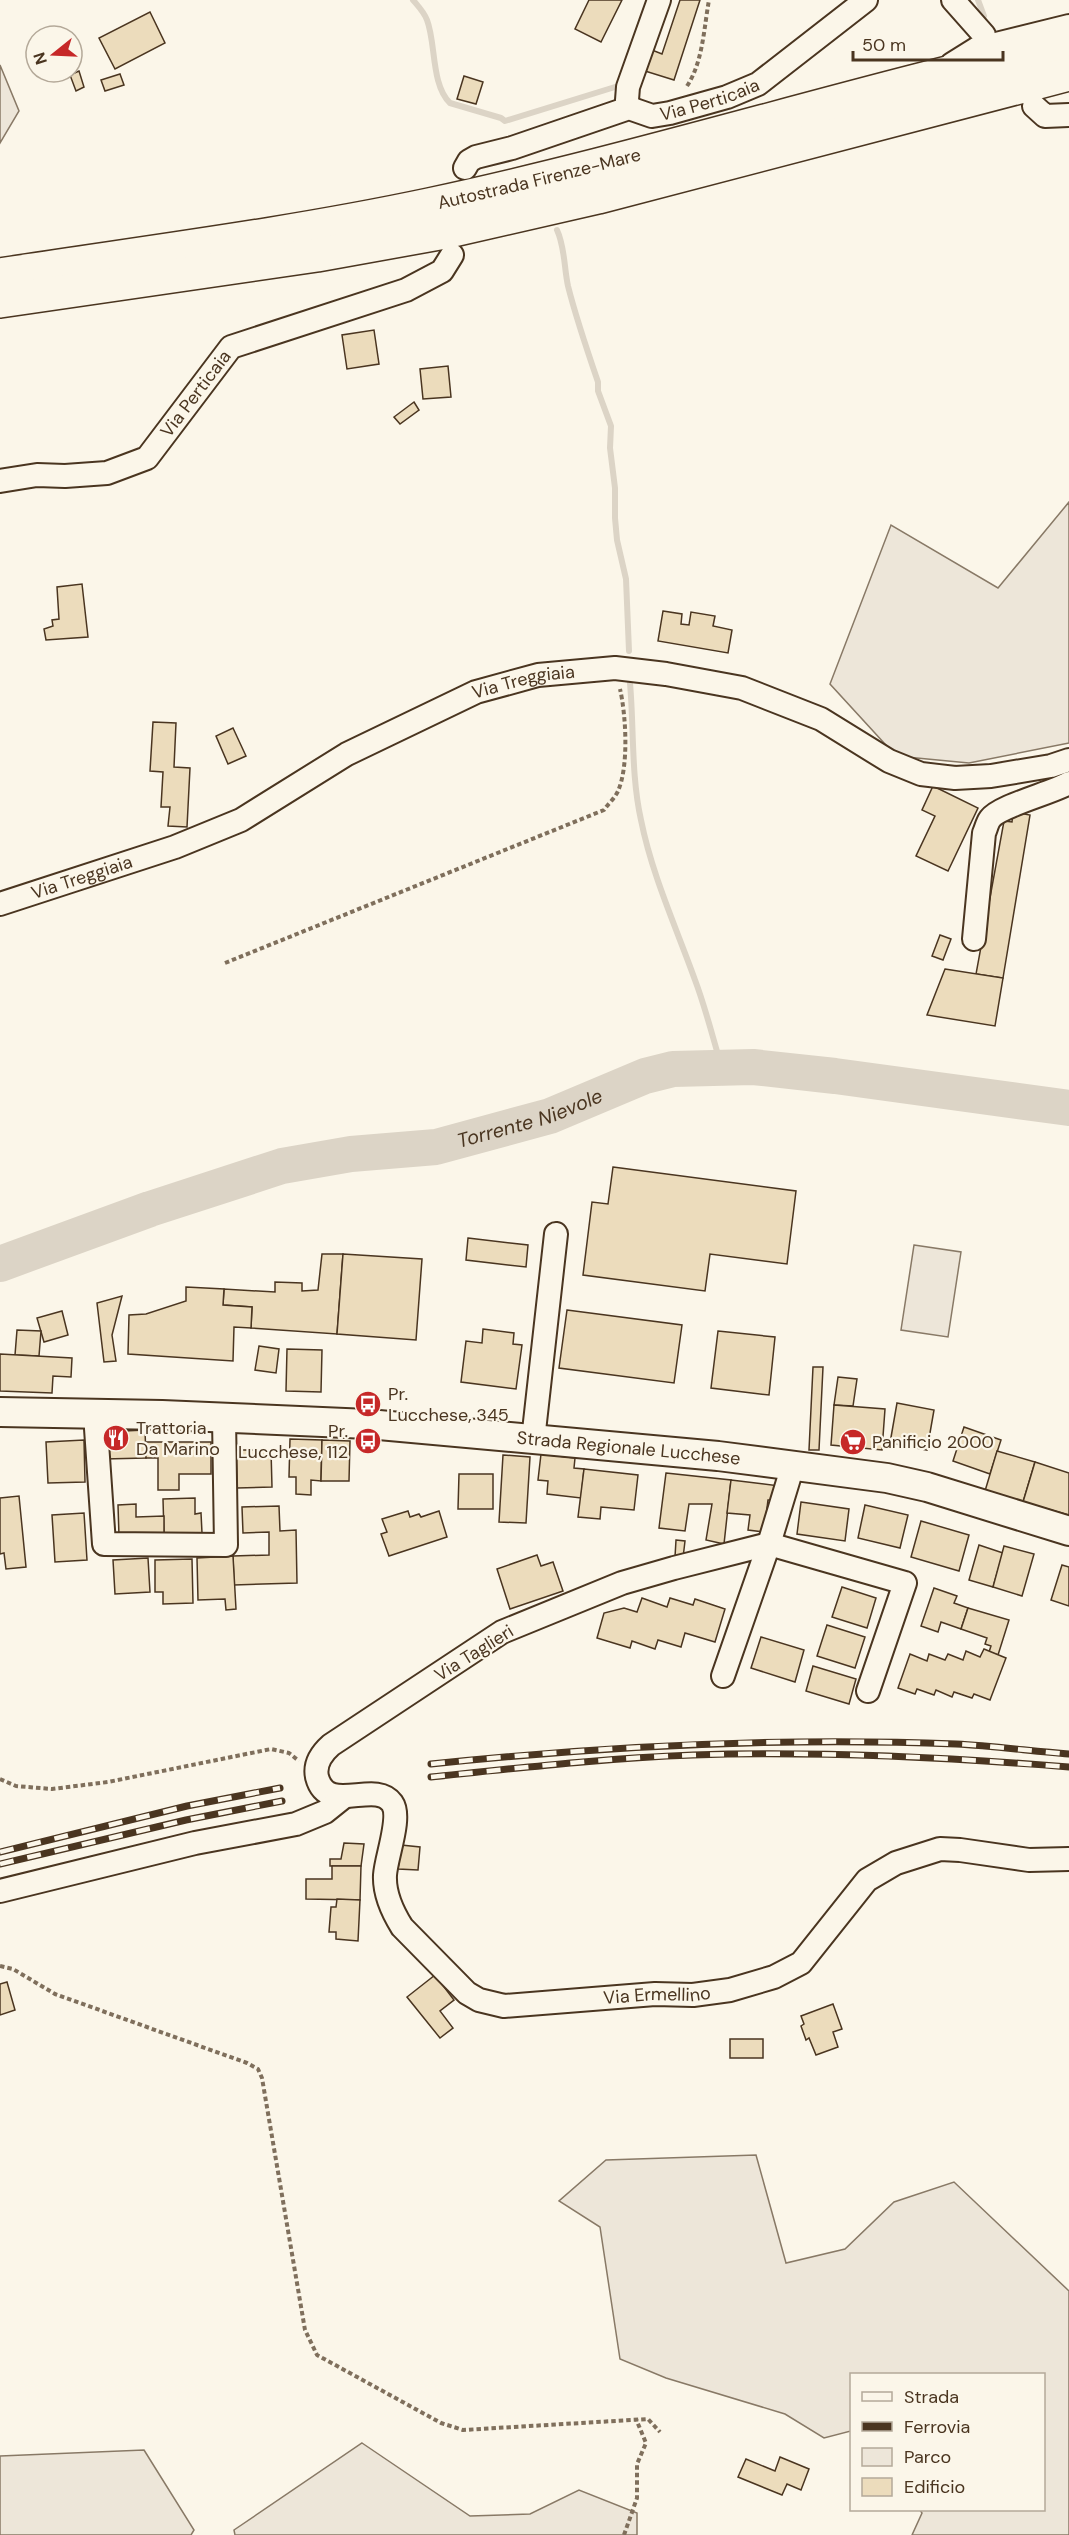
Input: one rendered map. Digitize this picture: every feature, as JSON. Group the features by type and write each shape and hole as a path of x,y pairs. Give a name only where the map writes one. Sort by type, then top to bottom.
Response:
{"highway":[{"name":"Autostrada Firenze-Mare","path":"0,275 196,247 427,205 1069,44"},
{"name":"Autostrada Firenze-Mare","path":"0,301 306,256 446,232 598,197 1069,74"}],"main road":[{"name":"Strada Regionale Lucchese","path":"0,1412 368,1424 793,1465 887,1478 927,1487 1069,1531"}],"street":[{"path":"630,108 627,100 627,87 659,0"},
{"name":"Via Perticaia","path":"465,168 469,161 476,157 512,148 630,108 652,116 727,97 758,84 866,0"},
{"path":"953,0 984,35"},
{"path":"937,76 976,49 1069,26"},
{"path":"1034,106 1045,116 1069,115"},
{"name":"Via Perticaia","path":"0,481 37,475 107,473 147,458 231,346 406,290 442,271 452,255"},
{"name":"Via Treggiaia","path":"0,904 175,847 241,820 347,754 476,692 538,675 615,668 666,674 742,688 821,719 889,760 921,774 955,778 991,776 1051,766 1069,760"},
{"path":"974,939 984,833 990,818 1006,808 1069,783"},
{"path":"533,1440 556,1234"},
{"path":"95,1414 104,1544 226,1545 224,1418"},
{"path":"723,1676 769,1544 793,1465"},
{"path":"769,1544 905,1583 868,1691"},
{"name":"Via Taglieri","path":"316,1766 331,1745 502,1632 622,1583 769,1544"},
{"path":"316,1766 324,1790 333,1796 345,1796"},
{"path":"0,1891 195,1843 296,1824 325,1812 345,1796"},
{"name":"Via Ermellino","path":"345,1796 380,1796 392,1802 396,1817 385,1876 388,1899 394,1914 402,1927 467,1993 478,2000 504,2006 655,1994 693,1995 730,1990 774,1977 801,1963 867,1880 896,1863 940,1849 1029,1860 1069,1859"}],"path":[{"path":"680,90 693,77 699,57 709,0"},
{"path":"225,963 604,810 618,791 624,759 625,711 615,668"},
{"path":"0,1779 16,1786 52,1789 108,1782 271,1749 289,1753 299,1761 316,1766"},
{"path":"0,1966 13,1969 55,1994 247,2063 258,2069 262,2078 305,2330 317,2355 441,2423 463,2430 648,2419 660,2432"},
{"path":"624,2535 637,2498 637,2464 646,2443 636,2419"}],"green space":[{"path":"0,65 19,111 0,143"},
{"path":"1069,502 1069,743 969,763 896,756 830,684 891,525 998,588"},
{"path":"914,1245 961,1252 948,1337 901,1330"},
{"path":"756,2155 786,2263 845,2249 894,2202 954,2182 1069,2291 1069,2535 912,2535 922,2513 921,2511 1045,2511 1045,2373 850,2373 850,2431 824,2438 785,2414 666,2378 620,2359 600,2227 559,2201 606,2160"},
{"path":"362,2443 470,2516 530,2514 579,2490 637,2513 637,2535 235,2535 234,2530"},
{"path":"144,2450 194,2530 191,2535 0,2535 0,2456"}],"building":[{"path":"589,0 622,0 601,42 575,29"},
{"path":"680,0 700,0 674,80 645,71 652,50 662,54"},
{"path":"150,12 165,43 115,69 99,38"},
{"path":"120,74 124,85 105,91 101,80"},
{"path":"464,76 483,82 476,104 457,99"},
{"path":"73,84 83,84 84,87 76,91"},
{"path":"374,330 379,364 347,369 342,335"},
{"path":"448,366 451,397 423,399 420,369"},
{"path":"414,402 419,410 400,424 394,417"},
{"path":"82,584 88,637 46,640 44,629 53,626 52,620 59,619 57,587"},
{"path":"663,611 682,614 681,624 689,625 691,612 715,616 713,626 732,630 728,653 658,641"},
{"path":"153,722 176,723 174,767 190,768 187,827 168,826 170,807 161,807 163,772 150,771"},
{"path":"233,728 246,756 228,764 216,736"},
{"path":"933,786 978,808 948,871 916,856 935,816 922,810"},
{"path":"1013,812 1030,815 1003,978 976,974 1004,821 1012,822"},
{"path":"940,935 951,939 943,960 932,956"},
{"path":"945,969 1003,978 995,1026 927,1015"},
{"path":"613,1167 796,1191 787,1264 710,1254 705,1291 583,1275 592,1202 608,1204"},
{"path":"468,1238 528,1245 526,1267 466,1260"},
{"path":"322,1254 343,1254 337,1334 251,1328 252,1307 223,1305 224,1289 275,1292 275,1282 302,1283 302,1291 318,1290"},
{"path":"343,1254 422,1259 416,1340 337,1334"},
{"path":"186,1287 224,1289 223,1305 252,1307 251,1328 234,1327 233,1361 128,1354 129,1315 146,1314 186,1301"},
{"path":"122,1296 112,1335 116,1361 104,1362 97,1303"},
{"path":"567,1310 682,1325 674,1383 559,1368"},
{"path":"62,1311 68,1335 44,1342 37,1318"},
{"path":"483,1329 514,1333 513,1344 522,1345 516,1389 461,1382 466,1341 482,1343"},
{"path":"17,1330 41,1331 39,1356 15,1355"},
{"path":"718,1331 775,1337 769,1395 711,1388"},
{"path":"259,1346 279,1349 276,1373 255,1370"},
{"path":"287,1349 322,1350 321,1392 286,1391"},
{"path":"0,1354 72,1358 71,1377 53,1376 52,1393 0,1391"},
{"path":"813,1367 823,1367 819,1450 809,1450"},
{"path":"838,1377 857,1379 853,1406 834,1405"},
{"path":"897,1403 934,1410 927,1450 890,1443"},
{"path":"834,1405 885,1409 882,1450 831,1445"},
{"path":"964,1427 1001,1440 990,1474 953,1461"},
{"path":"145,1430 146,1458 104,1459 103,1432"},
{"path":"290,1439 322,1440 321,1481 311,1480 311,1495 296,1494 296,1477 289,1477"},
{"path":"84,1440 85,1482 48,1483 46,1442"},
{"path":"322,1440 350,1441 349,1481 321,1481"},
{"path":"145,1442 211,1442 211,1474 179,1474 179,1490 158,1490 158,1458 146,1458"},
{"path":"236,1450 271,1450 272,1487 237,1488"},
{"path":"997,1451 1035,1462 1023,1502 985,1491"},
{"path":"541,1454 575,1458 574,1468 584,1469 581,1498 547,1494 548,1481 538,1480"},
{"path":"503,1455 530,1457 526,1523 499,1522"},
{"path":"1035,1462 1069,1473 1069,1515 1023,1502"},
{"path":"584,1469 638,1475 634,1510 601,1507 600,1519 578,1517"},
{"path":"666,1473 731,1480 724,1544 706,1540 712,1504 689,1504 685,1531 659,1528"},
{"path":"459,1474 493,1474 493,1509 458,1509"},
{"path":"731,1480 780,1486 774,1500 768,1500 764,1532 748,1530 750,1515 727,1513"},
{"path":"19,1496 26,1567 6,1569 4,1553 0,1554 0,1498"},
{"path":"195,1498 195,1514 201,1513 202,1533 164,1534 163,1499"},
{"path":"801,1502 849,1509 845,1541 797,1534"},
{"path":"136,1504 136,1517 164,1516 164,1534 119,1536 118,1505"},
{"path":"865,1505 908,1515 900,1548 858,1538"},
{"path":"279,1506 280,1531 296,1530 297,1583 234,1585 233,1556 269,1555 269,1532 243,1533 242,1507"},
{"path":"408,1511 410,1517 419,1514 421,1517 439,1511 447,1537 389,1556 381,1534 387,1532 382,1519"},
{"path":"84,1513 87,1560 55,1562 52,1515"},
{"path":"921,1521 969,1535 959,1571 911,1557"},
{"path":"676,1540 685,1541 683,1558 675,1557"},
{"path":"979,1545 1003,1553 993,1587 969,1580"},
{"path":"1004,1546 1034,1554 1022,1596 993,1587"},
{"path":"537,1555 541,1566 553,1562 563,1591 510,1609 497,1569"},
{"path":"233,1556 236,1609 226,1610 225,1599 198,1600 197,1558"},
{"path":"148,1558 150,1592 115,1594 113,1560"},
{"path":"192,1559 193,1603 163,1604 163,1592 155,1592 155,1560"},
{"path":"1062,1565 1069,1567 1069,1606 1051,1600"},
{"path":"842,1587 876,1598 867,1628 832,1617"},
{"path":"934,1588 957,1596 954,1603 968,1608 961,1629 941,1622 938,1632 921,1626"},
{"path":"642,1598 667,1607 670,1598 693,1605 695,1599 725,1609 715,1642 685,1633 681,1647 658,1640 655,1649 632,1641 630,1648 597,1638 604,1613 624,1608 637,1612"},
{"path":"968,1608 1009,1620 998,1655 989,1652 991,1646 985,1644 987,1638 961,1629"},
{"path":"827,1625 865,1637 855,1668 817,1656"},
{"path":"761,1637 804,1650 795,1682 751,1668"},
{"path":"984,1649 1006,1658 990,1700 974,1694 972,1698 954,1692 952,1697 936,1690 934,1695 917,1689 915,1694 898,1688 910,1654 927,1661 929,1654 945,1660 948,1654 963,1660 966,1651 980,1657"},
{"path":"813,1666 856,1679 849,1704 806,1691"},
{"path":"344,1843 364,1844 361,1866 330,1866 330,1859 341,1859"},
{"path":"401,1845 420,1847 418,1870 398,1869"},
{"path":"332,1866 361,1866 360,1900 306,1899 306,1879 332,1879"},
{"path":"337,1899 360,1900 358,1941 336,1939 336,1932 329,1932 331,1907 336,1907"},
{"path":"435,1975 454,2000 440,2011 453,2028 440,2038 407,1997"},
{"path":"7,1982 15,2010 0,2015 0,1984"},
{"path":"833,2004 842,2029 833,2032 838,2047 816,2055 809,2038 806,2040 801,2026 804,2024 801,2016"},
{"path":"730,2039 763,2039 763,2058 730,2058"},
{"path":"780,2457 809,2469 801,2490 787,2484 782,2495 738,2477 746,2459 775,2471"}],"waterway":[{"path":"413,0 427,20 440,86 450,103 505,121 615,87"},
{"path":"978,0 984,16"},
{"path":"557,230 562,243 571,298 598,382 598,391 611,426 610,448 615,488 615,518 617,540 626,579 629,651"},
{"path":"630,683 634,769 646,840 658,881 699,991 722,1068"},
{"name":"Torrente Nievole","path":"0,1264 150,1209 282,1166 351,1154 436,1147 550,1116 645,1076 673,1069 753,1067 1069,1108"}],"railway":[{"path":"431,1764 562,1752 759,1743 956,1744 1069,1754"},
{"path":"431,1777 628,1758 740,1754 881,1756 1069,1767"},
{"path":"0,1852 187,1806 280,1788"},
{"path":"0,1864 186,1820 282,1801"}],"place":[{"name":"Pr. Lucchese, 345","path":"368,1404"},
{"name":"Trattoria Da Marino","path":"116,1438"},
{"name":"Pr. Lucchese, 112","path":"368,1441"},
{"name":"Panificio 2000","path":"853,1442"}]}
